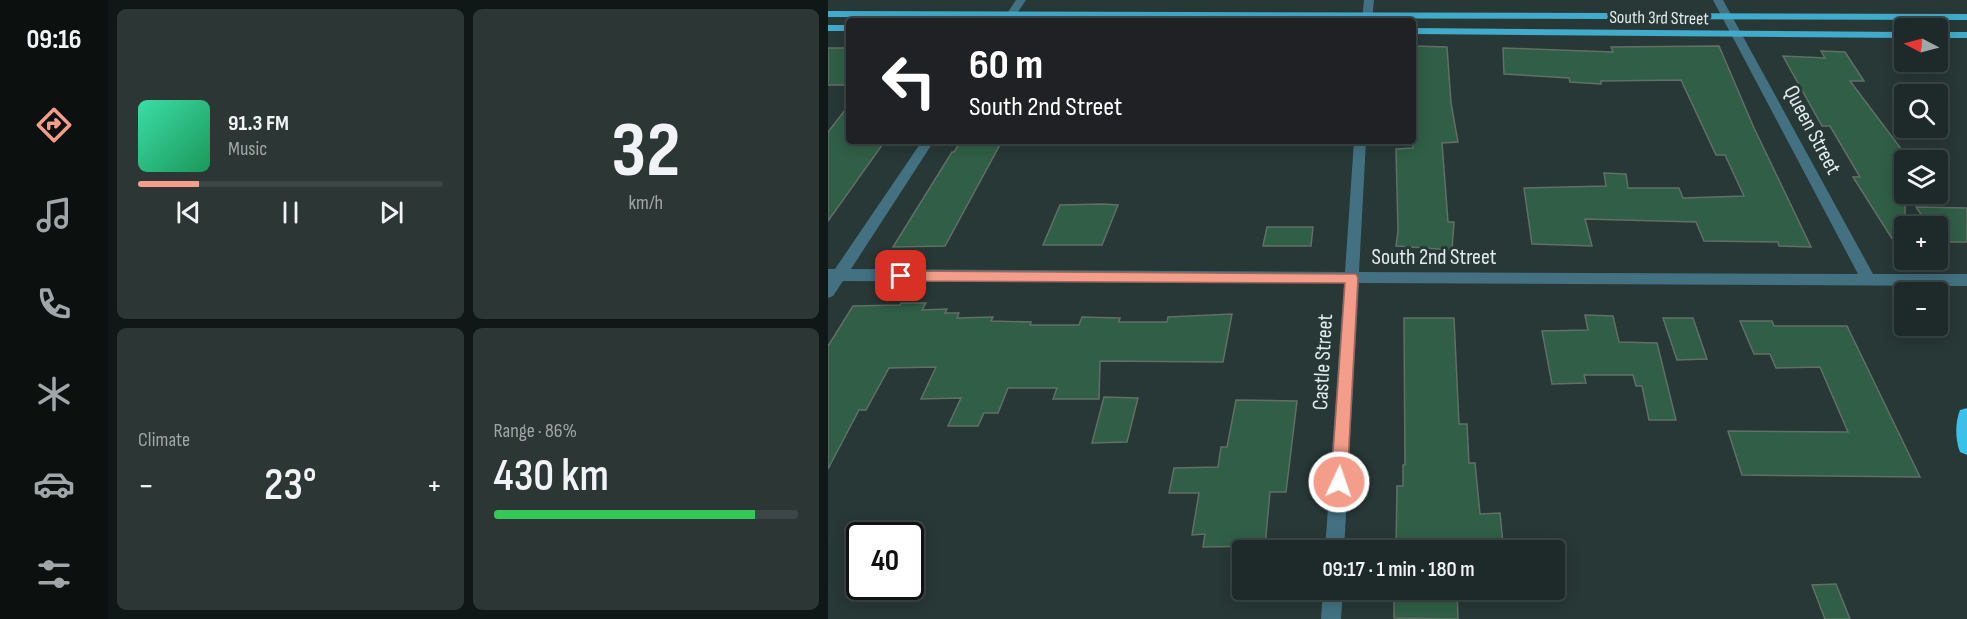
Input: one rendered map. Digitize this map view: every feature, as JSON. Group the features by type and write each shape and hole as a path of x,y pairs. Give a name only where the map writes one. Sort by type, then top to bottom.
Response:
{"highway":[{"path":"1967,417 1967,444"}],"main road":[{"name":"South 3rd Street","path":"828,14 1009,18 1967,17"},
{"path":"828,28 846,28"},
{"name":"South 3rd Street","path":"1416,31 1894,35"},
{"path":"1948,35 1967,35"}],"street":[{"path":"1009,18 1021,0"},
{"path":"1368,18 1369,0"},
{"name":"Queen Street","path":"1718,0 1869,280"},
{"path":"828,292 834,275 926,144"},
{"name":"Castle Street","path":"1336,540 1360,144"},
{"name":"South 2nd Street","path":"834,275 1967,280"},
{"path":"1331,619 1332,600"}],"building":[{"path":"1416,46 1447,47 1451,103 1458,142 1442,143 1448,222 1454,222 1452,250 1396,246 1398,231 1396,149 1413,148 1413,144 1416,144"},
{"path":"1719,46 1754,128 1811,247 1779,246 1778,242 1704,241 1696,222 1585,219 1592,246 1532,244 1524,188 1606,186 1604,173 1626,174 1628,188 1679,188 1683,198 1744,196 1725,155 1716,155 1681,80 1601,81 1601,84 1570,82 1569,78 1504,74 1503,48 1613,52 1611,47"},
{"path":"828,48 846,48 846,85 828,85"},
{"path":"1821,51 1845,52 1864,81 1850,81 1902,150 1894,150 1894,204 1905,204 1905,216 1894,216 1894,242 1853,177 1860,177 1830,126 1822,126 1783,56 1825,58"},
{"path":"846,109 846,144 883,144 828,221 828,132"},
{"path":"959,144 1000,144 945,246 893,247 952,152"},
{"path":"1060,205 1118,205 1102,245 1043,245"},
{"path":"1916,207 1967,208 1967,242 1948,242 1948,216 1922,216"},
{"path":"1267,227 1313,227 1311,246 1263,246"},
{"path":"901,303 926,303 922,310 947,309 945,313 959,313 957,318 993,317 991,321 1031,322 1030,325 1079,325 1082,317 1120,318 1119,322 1167,322 1168,317 1232,314 1223,362 1100,361 1099,399 1053,399 1057,388 1008,388 998,413 984,413 978,426 948,426 961,398 921,399 936,367 889,368 866,410 859,410 828,469 828,346 853,306 900,305"},
{"path":"1585,315 1613,316 1619,342 1657,343 1676,420 1649,420 1642,386 1636,386 1633,375 1584,375 1586,383 1552,384 1542,331 1588,330"},
{"path":"1404,318 1454,318 1459,424 1467,424 1469,463 1475,463 1480,514 1500,513 1503,540 1396,540 1397,486 1403,486 1403,465 1405,465"},
{"path":"1663,318 1693,318 1707,359 1677,360"},
{"path":"1740,321 1772,321 1774,326 1847,326 1920,477 1742,475 1728,431 1848,432 1820,367 1776,368 1770,354 1754,354"},
{"path":"1104,397 1138,398 1127,442 1092,443"},
{"path":"1236,400 1297,401 1286,492 1270,492 1266,540 1232,540 1232,547 1203,547 1205,534 1192,535 1199,493 1169,493 1174,468 1218,467 1221,447 1227,447"},
{"path":"1836,584 1850,619 1825,619 1812,585"},
{"path":"1394,600 1457,600 1458,619 1394,618"}],"route":[{"path":"901,276 1352,278 1339,482"}]}
